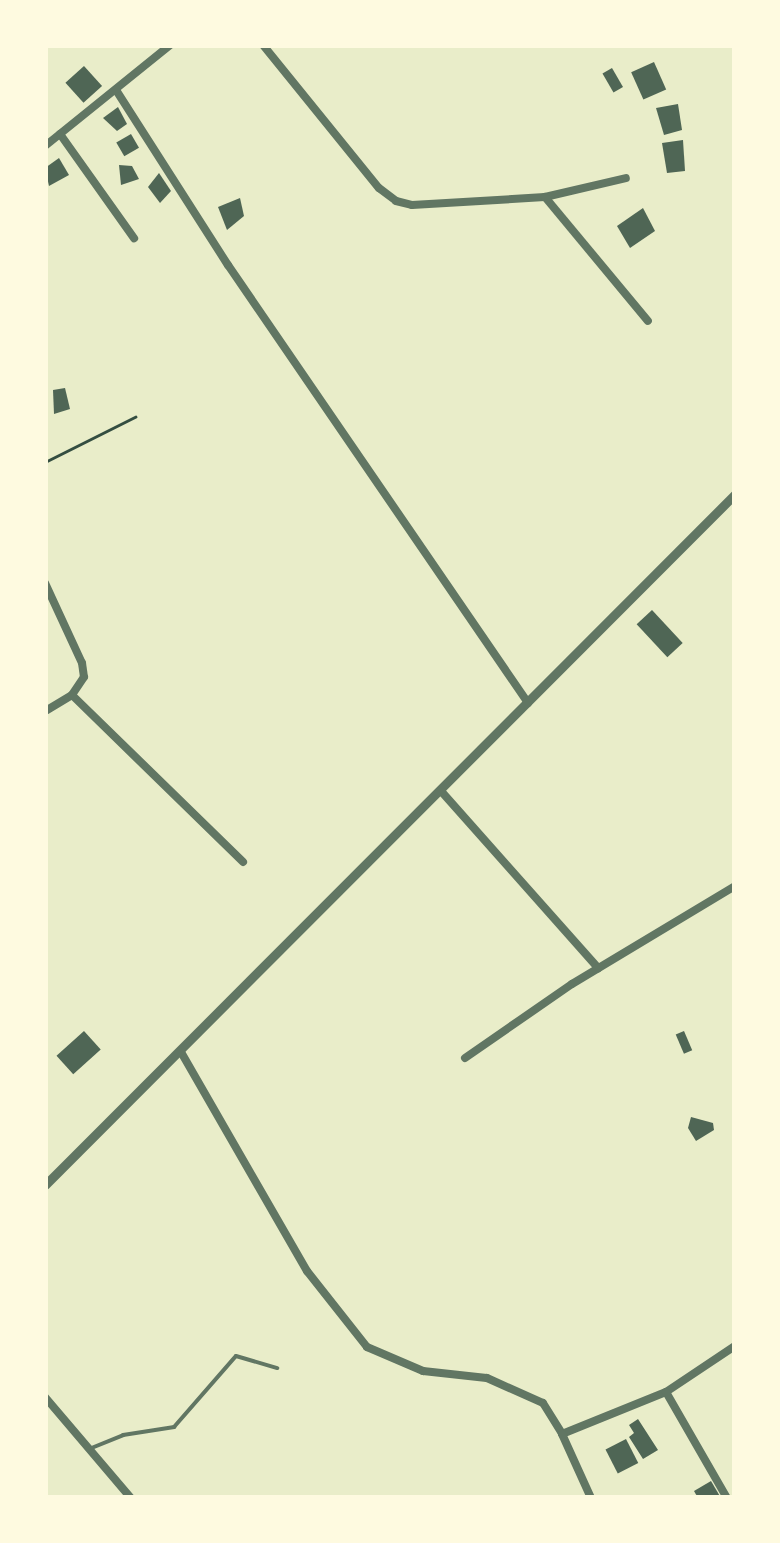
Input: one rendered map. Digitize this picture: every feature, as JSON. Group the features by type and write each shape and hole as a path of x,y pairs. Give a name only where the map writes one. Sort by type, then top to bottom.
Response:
{"street":[{"path":"45,146 170,45"},
{"path":"263,45 379,188 396,200 412,205 544,196 626,178"},
{"path":"116,90 228,265 528,703"},
{"path":"60,134 134,238"},
{"path":"544,196 648,321"},
{"path":"45,1184 735,494"},
{"path":"45,584 82,663 84,676 72,695 45,711"},
{"path":"72,695 243,862"},
{"path":"441,791 598,968"},
{"path":"464,1058 598,968 735,886"},
{"path":"180,1052 307,1272 367,1347 422,1370 487,1378 543,1404 562,1434 591,1498"},
{"path":"562,1434 666,1392 735,1346"},
{"path":"666,1392 727,1498"},
{"path":"45,1397 131,1498"}],"lane":[{"path":"89,1448 122,1435 174,1427 236,1356 277,1368"}],"path":[{"path":"45,462 136,417"}],"building":[{"path":"654,62 666,89 643,100 631,72"},
{"path":"84,66 102,86 83,103 65,83"},
{"path":"612,68 623,87 613,93 602,74"},
{"path":"678,104 682,130 664,135 656,108"},
{"path":"118,107 127,124 117,131 103,118"},
{"path":"131,134 139,148 124,156 116,142"},
{"path":"683,140 685,171 667,173 662,143"},
{"path":"59,158 69,175 49,186 45,168"},
{"path":"119,165 132,166 139,179 121,185"},
{"path":"159,173 171,191 160,203 148,187"},
{"path":"240,198 244,216 227,230 218,207"},
{"path":"643,208 655,231 630,248 617,226"},
{"path":"65,388 70,409 54,414 53,390"},
{"path":"652,610 683,643 667,657 637,624"},
{"path":"84,1031 101,1050 73,1074 57,1056"},
{"path":"684,1031 692,1050 684,1054 676,1035"},
{"path":"691,1117 713,1123 714,1130 696,1141 688,1128"},
{"path":"638,1419 658,1450 643,1459 629,1437 634,1433 629,1425"},
{"path":"626,1439 638,1463 618,1473 606,1449"},
{"path":"711,1481 721,1498 698,1498 694,1491"}]}
